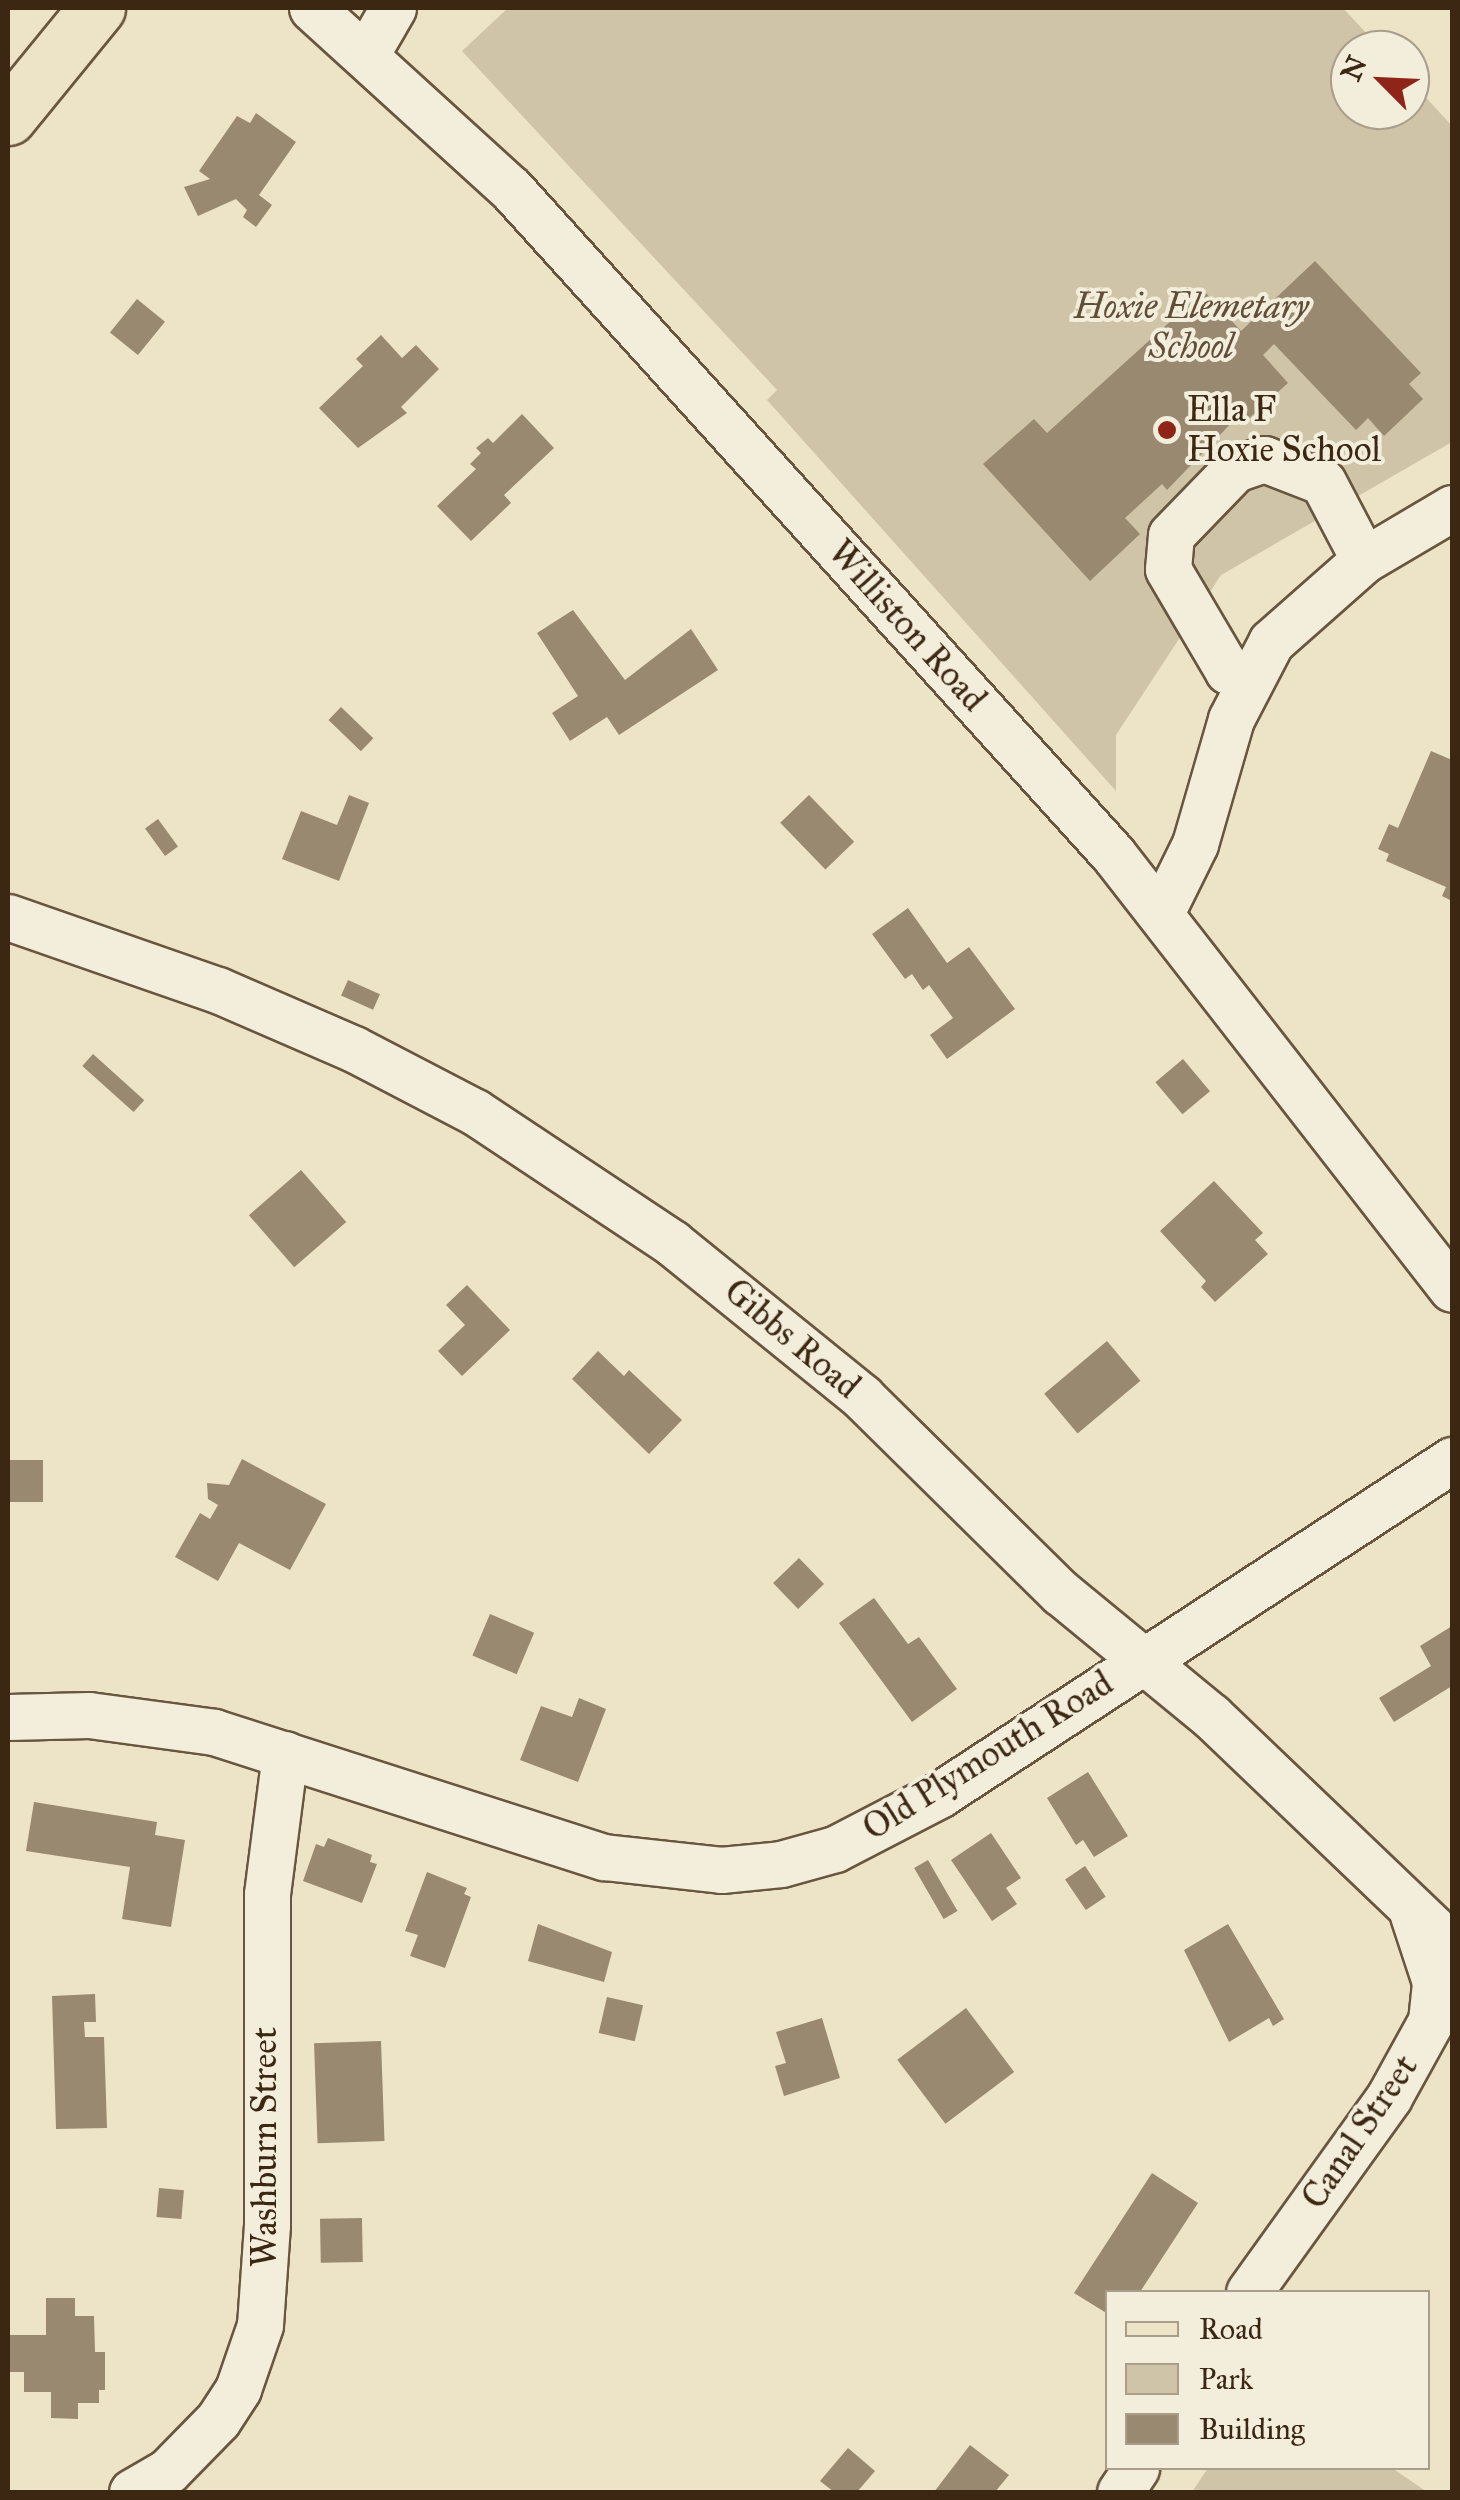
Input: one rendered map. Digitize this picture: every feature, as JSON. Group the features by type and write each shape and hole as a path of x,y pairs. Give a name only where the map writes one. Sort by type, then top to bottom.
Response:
{"main road":[{"path":"8,117 98,8"}],"street":[{"name":"Williston Road","path":"312,8 367,52 510,189 1162,911 1452,1289"},
{"path":"367,52 393,8"},
{"path":"1247,679 1228,671 1168,570 1171,535 1235,468 1264,458 1323,482 1364,560"},
{"path":"1162,911 1195,844 1247,679 1310,602 1364,560 1452,508"},
{"name":"Gibbs Road","path":"8,917 286,1017 420,1082 533,1150 672,1243 798,1342 1061,1593 1211,1716 1452,1946"},
{"name":"Old Plymouth Road","path":"8,1717 158,1720 285,1754 604,1856 666,1867 751,1867 835,1849 888,1825 1452,1460"},
{"name":"Washburn Street","path":"132,2492 168,2470 218,2420 238,2388 260,2325 267,2225 268,1894 285,1754"},
{"name":"Canal Street","path":"1251,2290 1389,2097 1431,2020 1435,1982 1408,1904"},
{"path":"1120,2492 1135,2470"}],"green space":[{"name":"Hoxie Elemetary School","path":"508,8 1343,8 1363,30 1330,30 1330,130 1430,130 1430,102 1452,126 1452,442 1221,575 1116,735 1116,791 767,400 777,390 462,51"},
{"path":"1207,2470 1395,2470 1427,2492 1192,2492"}],"building":[{"path":"256,113 296,142 259,195 272,205 256,227 243,217 247,210 236,199 198,216 184,187 210,179 199,171 237,116 250,123"},
{"path":"1315,261 1421,373 1409,384 1423,399 1384,436 1368,418 1356,430 1274,344 1263,355 1288,383 1245,422 1239,415 1167,490 1162,484 1125,518 1140,534 1090,581 983,464 1034,419 1047,433 1204,291 1241,331"},
{"path":"137,299 165,322 138,355 110,332"},
{"path":"381,335 402,358 416,345 439,369 401,407 407,413 358,448 319,408 363,366 356,359"},
{"path":"522,414 554,448 504,495 511,503 471,541 437,506 476,469 470,464 481,453 476,448 488,438 493,443"},
{"path":"573,610 625,680 691,629 718,670 619,735 607,717 570,741 552,713 578,696 537,633"},
{"path":"341,707 373,738 361,751 328,720"},
{"path":"1431,751 1452,760 1452,901 1442,896 1446,887 1386,861 1389,854 1378,849 1389,824 1398,828"},
{"path":"349,795 369,803 339,881 282,859 301,811 337,825"},
{"path":"809,795 854,842 825,870 780,823"},
{"path":"158,819 178,847 165,856 145,828"},
{"path":"908,908 947,963 969,947 1015,1009 947,1059 930,1035 953,1018 929,985 923,990 912,974 905,979 872,934"},
{"path":"348,980 380,994 373,1010 341,996"},
{"path":"93,1054 144,1100 134,1112 82,1066"},
{"path":"1183,1059 1210,1091 1182,1114 1155,1082"},
{"path":"301,1170 346,1222 294,1267 249,1215"},
{"path":"1214,1181 1263,1233 1255,1240 1268,1254 1215,1302 1201,1287 1206,1281 1160,1231"},
{"path":"467,1285 510,1330 462,1376 438,1351 465,1325 446,1305"},
{"path":"1107,1341 1140,1381 1078,1434 1044,1394"},
{"path":"598,1351 624,1376 629,1370 682,1420 649,1454 572,1379"},
{"path":"242,1459 326,1504 290,1570 239,1543 218,1581 175,1557 200,1513 210,1519 218,1505 208,1499 207,1483 229,1485"},
{"path":"8,1460 43,1460 43,1502 8,1502"},
{"path":"799,1558 824,1584 798,1609 773,1583"},
{"path":"874,1598 908,1644 919,1637 957,1689 912,1722 839,1623"},
{"path":"490,1614 534,1633 517,1674 472,1655"},
{"path":"1452,1626 1452,1686 1394,1722 1379,1698 1431,1666 1420,1646"},
{"path":"579,1698 606,1709 578,1782 520,1760 541,1706 572,1717"},
{"path":"1088,1772 1128,1836 1094,1857 1083,1840 1076,1845 1047,1798"},
{"path":"34,1802 157,1822 155,1835 185,1840 171,1927 122,1919 130,1867 26,1851"},
{"path":"991,1833 1021,1878 1006,1888 1017,1904 992,1921 951,1860"},
{"path":"328,1838 372,1855 370,1862 377,1864 362,1903 303,1881 316,1844 324,1847"},
{"path":"928,1860 958,1911 944,1919 914,1868"},
{"path":"1085,1866 1106,1897 1086,1910 1065,1879"},
{"path":"427,1872 467,1888 464,1894 471,1897 445,1968 410,1956 418,1935 405,1931"},
{"path":"538,1924 612,1952 604,1982 528,1961"},
{"path":"1228,1924 1284,2019 1273,2026 1269,2018 1229,2042 1184,1950"},
{"path":"95,1994 96,2022 84,2022 85,2037 104,2037 107,2128 56,2129 52,1996"},
{"path":"607,1997 643,2005 635,2041 599,2033"},
{"path":"966,2008 1014,2072 945,2124 897,2060"},
{"path":"822,2018 840,2078 784,2096 775,2066 786,2063 776,2032"},
{"path":"381,2041 384,2141 318,2143 314,2043"},
{"path":"1152,2173 1198,2203 1141,2290 1105,2290 1105,2312 1074,2293"},
{"path":"159,2188 184,2190 181,2219 156,2217"},
{"path":"362,2218 363,2262 321,2263 320,2219"},
{"path":"46,2298 75,2298 75,2316 94,2316 95,2352 105,2352 105,2390 99,2390 99,2403 78,2403 78,2419 51,2418 51,2392 24,2392 24,2372 8,2372 8,2335 46,2335"},
{"path":"970,2445 1009,2475 995,2492 934,2492"},
{"path":"848,2448 875,2471 857,2492 834,2492 820,2481"}],"place":[{"name":"Ella F Hoxie School","path":"1167,430"}]}
